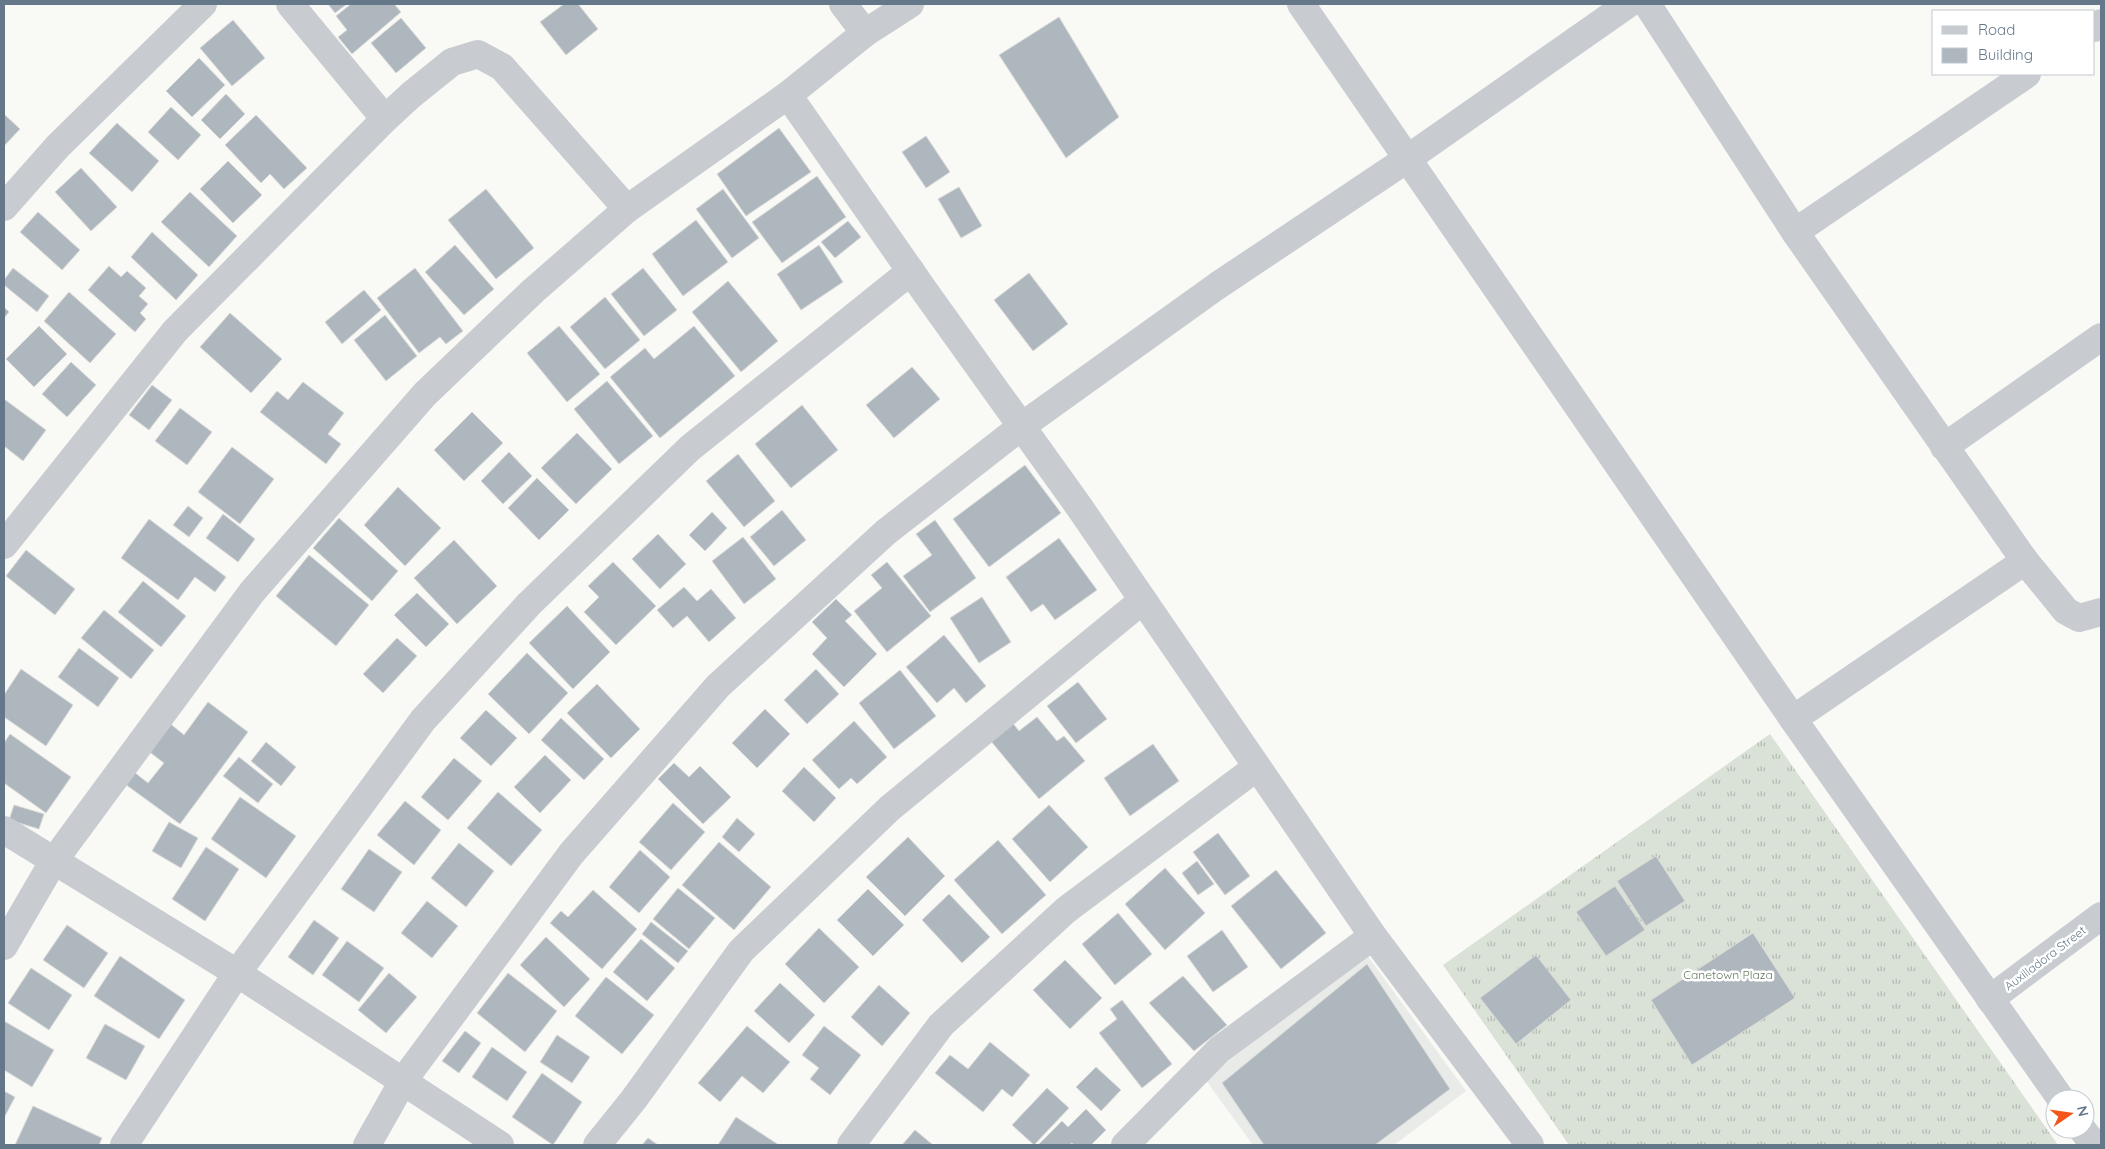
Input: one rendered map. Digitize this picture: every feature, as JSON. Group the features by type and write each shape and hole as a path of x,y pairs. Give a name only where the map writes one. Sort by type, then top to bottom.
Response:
{"street":[{"path":"4,207 58,146 203,4"},
{"path":"290,4 385,119"},
{"path":"843,4 865,33"},
{"path":"4,946 53,862 252,592 425,394 533,291 627,209 788,96 865,33 910,4"},
{"path":"1301,4 1793,719 2054,1089"},
{"path":"367,1145 404,1081 572,854 718,686 886,532 1022,426 1217,286 1407,159 1628,4"},
{"path":"1647,4 1795,232 2025,561 2066,611 2090,615"},
{"path":"4,545 175,331 385,119 411,94 452,62 478,54 502,67 627,209"},
{"path":"1795,232 2026,75"},
{"path":"788,96 1022,426 1373,936 1530,1145"},
{"path":"124,1145 237,973 423,720 529,604 690,448 911,271"},
{"path":"1944,447 2101,337"},
{"path":"1793,719 2025,561"},
{"path":"597,1145 634,1099 741,951 890,808 1143,600"},
{"path":"851,1145 940,1025 1066,910 1257,767"},
{"path":"4,830 53,862 237,973 500,1145"},
{"name":"Auxilladora Street","path":"1990,999 2101,916"},
{"path":"1126,1145 1218,1050 1373,936"}],"shaded area":[{"path":"1367,955 1466,1091 1394,1145 1253,1145 1205,1079"}],"green space":[{"name":"Canetown Plaza","path":"1770,734 2045,1126 2045,1139 2054,1139 2058,1145 1569,1145 1443,965"}],"building":[{"path":"328,4 347,4 335,13"},
{"path":"351,4 394,4 401,12 352,54 338,37 347,30 336,16"},
{"path":"564,4 578,4 598,29 566,55 540,22"},
{"path":"1059,17 1119,117 1066,158 999,55"},
{"path":"401,18 426,48 396,73 371,43"},
{"path":"233,20 265,58 232,86 200,48"},
{"path":"199,58 225,85 192,117 166,91"},
{"path":"226,94 245,114 220,139 201,120"},
{"path":"171,107 201,135 178,160 148,132"},
{"path":"4,114 20,129 4,146"},
{"path":"256,115 307,168 284,189 270,174 261,183 225,145"},
{"path":"117,123 159,161 132,192 89,153"},
{"path":"779,128 811,172 746,216 717,174"},
{"path":"926,136 950,172 926,188 902,152"},
{"path":"228,161 262,195 233,223 200,189"},
{"path":"81,168 117,207 91,231 55,192"},
{"path":"817,176 846,217 782,263 752,222"},
{"path":"959,187 982,226 961,238 938,199"},
{"path":"486,189 534,248 496,279 448,220"},
{"path":"723,189 759,238 732,258 696,209"},
{"path":"190,192 237,236 209,267 161,222"},
{"path":"38,212 80,250 62,270 20,232"},
{"path":"696,220 728,262 683,296 652,254"},
{"path":"848,221 861,237 835,258 821,242"},
{"path":"152,232 198,275 176,300 131,257"},
{"path":"455,245 494,289 464,315 425,272"},
{"path":"819,245 843,282 801,310 777,274"},
{"path":"109,266 121,277 127,271 146,288 139,296 148,304 140,313 146,319 135,332 88,290"},
{"path":"13,268 49,296 37,312 4,285 4,280"},
{"path":"415,268 463,331 446,344 440,337 419,353 377,298"},
{"path":"643,268 677,310 644,336 611,294"},
{"path":"1029,273 1068,324 1033,351 994,300"},
{"path":"728,281 778,341 741,372 692,312"},
{"path":"364,290 381,310 342,344 325,322"},
{"path":"69,292 116,334 90,363 44,321"},
{"path":"605,297 640,340 605,369 570,327"},
{"path":"4,307 9,312 4,318"},
{"path":"230,313 282,359 251,393 200,347"},
{"path":"385,315 417,356 386,381 354,340"},
{"path":"39,326 67,354 34,387 6,359"},
{"path":"559,326 600,374 567,402 527,353"},
{"path":"694,326 735,376 660,438 610,377 645,348 654,359"},
{"path":"71,362 96,385 67,417 42,394"},
{"path":"912,367 940,399 894,438 866,405"},
{"path":"607,381 653,436 619,464 574,409"},
{"path":"303,382 344,413 328,434 341,444 326,464 260,412 277,391 288,400"},
{"path":"152,385 172,400 149,430 129,415"},
{"path":"4,399 46,430 23,461 4,446"},
{"path":"802,405 838,450 791,488 755,444"},
{"path":"180,408 212,432 187,465 155,441"},
{"path":"472,412 503,443 464,481 434,450"},
{"path":"577,433 612,469 576,504 541,468"},
{"path":"232,447 274,479 240,524 198,492"},
{"path":"509,452 532,476 503,504 481,481"},
{"path":"738,454 775,501 744,527 706,481"},
{"path":"1025,465 1061,513 989,567 953,519"},
{"path":"537,478 569,510 539,540 508,508"},
{"path":"398,487 441,528 405,566 364,525"},
{"path":"188,506 203,518 189,537 173,525"},
{"path":"782,510 806,540 774,566 750,537"},
{"path":"712,512 727,528 705,551 689,535"},
{"path":"223,514 255,539 238,562 206,538"},
{"path":"339,518 398,571 372,601 313,548"},
{"path":"149,519 226,577 215,592 195,577 178,600 121,558"},
{"path":"935,520 976,578 930,612 903,576 932,555 916,534"},
{"path":"658,534 686,564 660,589 632,559"},
{"path":"743,537 776,579 744,604 712,561"},
{"path":"1059,538 1097,590 1055,620 1043,604 1031,612 1006,577"},
{"path":"454,540 497,586 457,624 414,578"},
{"path":"26,550 75,589 55,615 6,576"},
{"path":"309,555 369,605 336,646 276,596"},
{"path":"613,562 656,606 616,645 584,612 599,597 588,586"},
{"path":"887,562 931,616 887,652 854,611 882,588 871,575"},
{"path":"143,581 186,616 161,647 118,612"},
{"path":"684,587 697,601 711,589 736,618 709,642 687,616 673,628 657,610"},
{"path":"417,593 449,624 426,647 394,615"},
{"path":"982,597 1011,642 979,663 950,618"},
{"path":"836,599 852,615 845,621 877,654 844,687 812,654 827,638 812,622"},
{"path":"567,606 610,652 573,689 529,643"},
{"path":"104,610 154,650 131,679 81,638"},
{"path":"944,635 986,686 966,703 954,688 937,703 906,667"},
{"path":"397,638 417,656 383,693 363,674"},
{"path":"79,648 119,678 98,707 58,677"},
{"path":"527,653 568,693 529,734 488,694"},
{"path":"21,669 73,705 46,746 4,717 4,695"},
{"path":"816,669 839,694 807,724 784,700"},
{"path":"900,670 936,716 894,749 859,703"},
{"path":"1078,682 1107,719 1076,743 1047,706"},
{"path":"597,684 640,729 611,758 567,713"},
{"path":"208,702 248,732 180,824 125,784 134,772 148,783 164,763 147,750 168,722 184,735"},
{"path":"765,709 790,734 757,768 732,743"},
{"path":"486,710 517,738 491,766 460,738"},
{"path":"1037,717 1057,741 1064,736 1085,761 1039,799 990,740 1012,722 1019,731"},
{"path":"561,718 604,759 584,780 541,740"},
{"path":"854,721 887,757 857,784 851,778 839,789 812,760"},
{"path":"10,734 71,777 46,813 4,783 4,743"},
{"path":"266,742 296,767 281,786 251,761"},
{"path":"1153,744 1179,781 1130,816 1104,778"},
{"path":"545,755 571,780 540,813 514,787"},
{"path":"239,757 273,784 258,803 223,776"},
{"path":"454,758 482,781 448,820 421,797"},
{"path":"674,763 689,777 700,766 731,797 703,824 658,779"},
{"path":"804,767 836,798 814,822 782,791"},
{"path":"498,792 542,830 511,866 467,828"},
{"path":"240,797 296,836 266,878 211,839"},
{"path":"405,801 441,830 414,865 377,835"},
{"path":"673,803 705,832 671,870 639,842"},
{"path":"14,805 44,814 39,829 9,820"},
{"path":"1049,805 1088,847 1050,882 1012,839"},
{"path":"737,818 755,834 739,852 722,837"},
{"path":"169,822 198,838 181,868 152,851"},
{"path":"1218,833 1250,876 1225,895 1193,852"},
{"path":"908,837 945,876 905,916 866,877"},
{"path":"998,840 1046,895 1002,934 954,880"},
{"path":"719,842 771,887 734,930 682,885"},
{"path":"459,843 494,871 466,907 431,878"},
{"path":"206,847 239,869 205,921 172,899"},
{"path":"369,849 402,872 374,912 341,889"},
{"path":"640,850 670,877 639,913 609,887"},
{"path":"1656,856 1685,901 1646,926 1617,881"},
{"path":"1197,861 1214,884 1198,895 1182,873"},
{"path":"1165,868 1205,913 1165,950 1125,904"},
{"path":"1276,870 1326,933 1281,969 1231,906"},
{"path":"1615,886 1645,930 1606,956 1576,912"},
{"path":"678,888 715,918 689,949 653,919"},
{"path":"868,889 904,925 873,956 837,920"},
{"path":"593,890 637,929 602,969 550,923 561,911 568,917"},
{"path":"949,894 990,937 962,963 922,920"},
{"path":"427,901 458,926 432,958 401,933"},
{"path":"1118,913 1152,954 1115,985 1082,944"},
{"path":"314,920 339,938 313,975 288,957"},
{"path":"651,922 688,951 678,963 642,934"},
{"path":"67,925 108,953 84,988 43,960"},
{"path":"819,928 859,967 824,1003 785,964"},
{"path":"1222,930 1248,967 1213,992 1187,956"},
{"path":"1753,933 1795,998 1692,1065 1651,1000"},
{"path":"546,937 590,979 564,1007 520,965"},
{"path":"641,939 675,968 647,1001 613,972"},
{"path":"347,941 384,968 359,1002 322,975"},
{"path":"1536,955 1571,1000 1516,1044 1480,998"},
{"path":"120,956 185,1000 159,1039 94,996"},
{"path":"1065,960 1102,998 1070,1029 1033,990"},
{"path":"1367,964 1450,1089 1375,1145 1264,1145 1222,1083"},
{"path":"31,968 72,995 49,1030 8,1003"},
{"path":"389,973 417,997 386,1033 358,1010"},
{"path":"508,973 557,1011 525,1052 477,1013"},
{"path":"1183,976 1227,1025 1194,1051 1149,1003"},
{"path":"606,977 654,1015 622,1054 575,1016"},
{"path":"780,983 815,1015 789,1043 754,1011"},
{"path":"879,985 910,1013 882,1046 851,1017"},
{"path":"1122,1000 1172,1064 1142,1088 1099,1033 1117,1019 1110,1009"},
{"path":"4,1021 54,1050 32,1087 4,1070"},
{"path":"105,1024 145,1046 126,1080 86,1058"},
{"path":"747,1026 790,1062 763,1093 742,1076 720,1102 698,1083"},
{"path":"824,1026 861,1055 830,1095 810,1079 819,1068 802,1055"},
{"path":"465,1031 481,1043 459,1073 442,1061"},
{"path":"557,1035 590,1057 572,1083 540,1062"},
{"path":"990,1042 1030,1075 1012,1097 1002,1089 983,1112 935,1073 950,1055 968,1069"},
{"path":"492,1047 527,1072 507,1101 472,1077"},
{"path":"1096,1067 1121,1090 1101,1111 1076,1087"},
{"path":"542,1073 582,1102 553,1145 512,1117"},
{"path":"1047,1088 1069,1108 1034,1145 1012,1125"},
{"path":"4,1091 15,1097 4,1118"},
{"path":"33,1106 102,1138 99,1145 15,1145"},
{"path":"1086,1109 1106,1130 1091,1145 1074,1145 1072,1143 1069,1145 1038,1145 1062,1121 1068,1127"},
{"path":"736,1117 779,1145 718,1145"},
{"path":"915,1130 933,1145 902,1145"},
{"path":"648,1138 658,1145 642,1145"}]}
